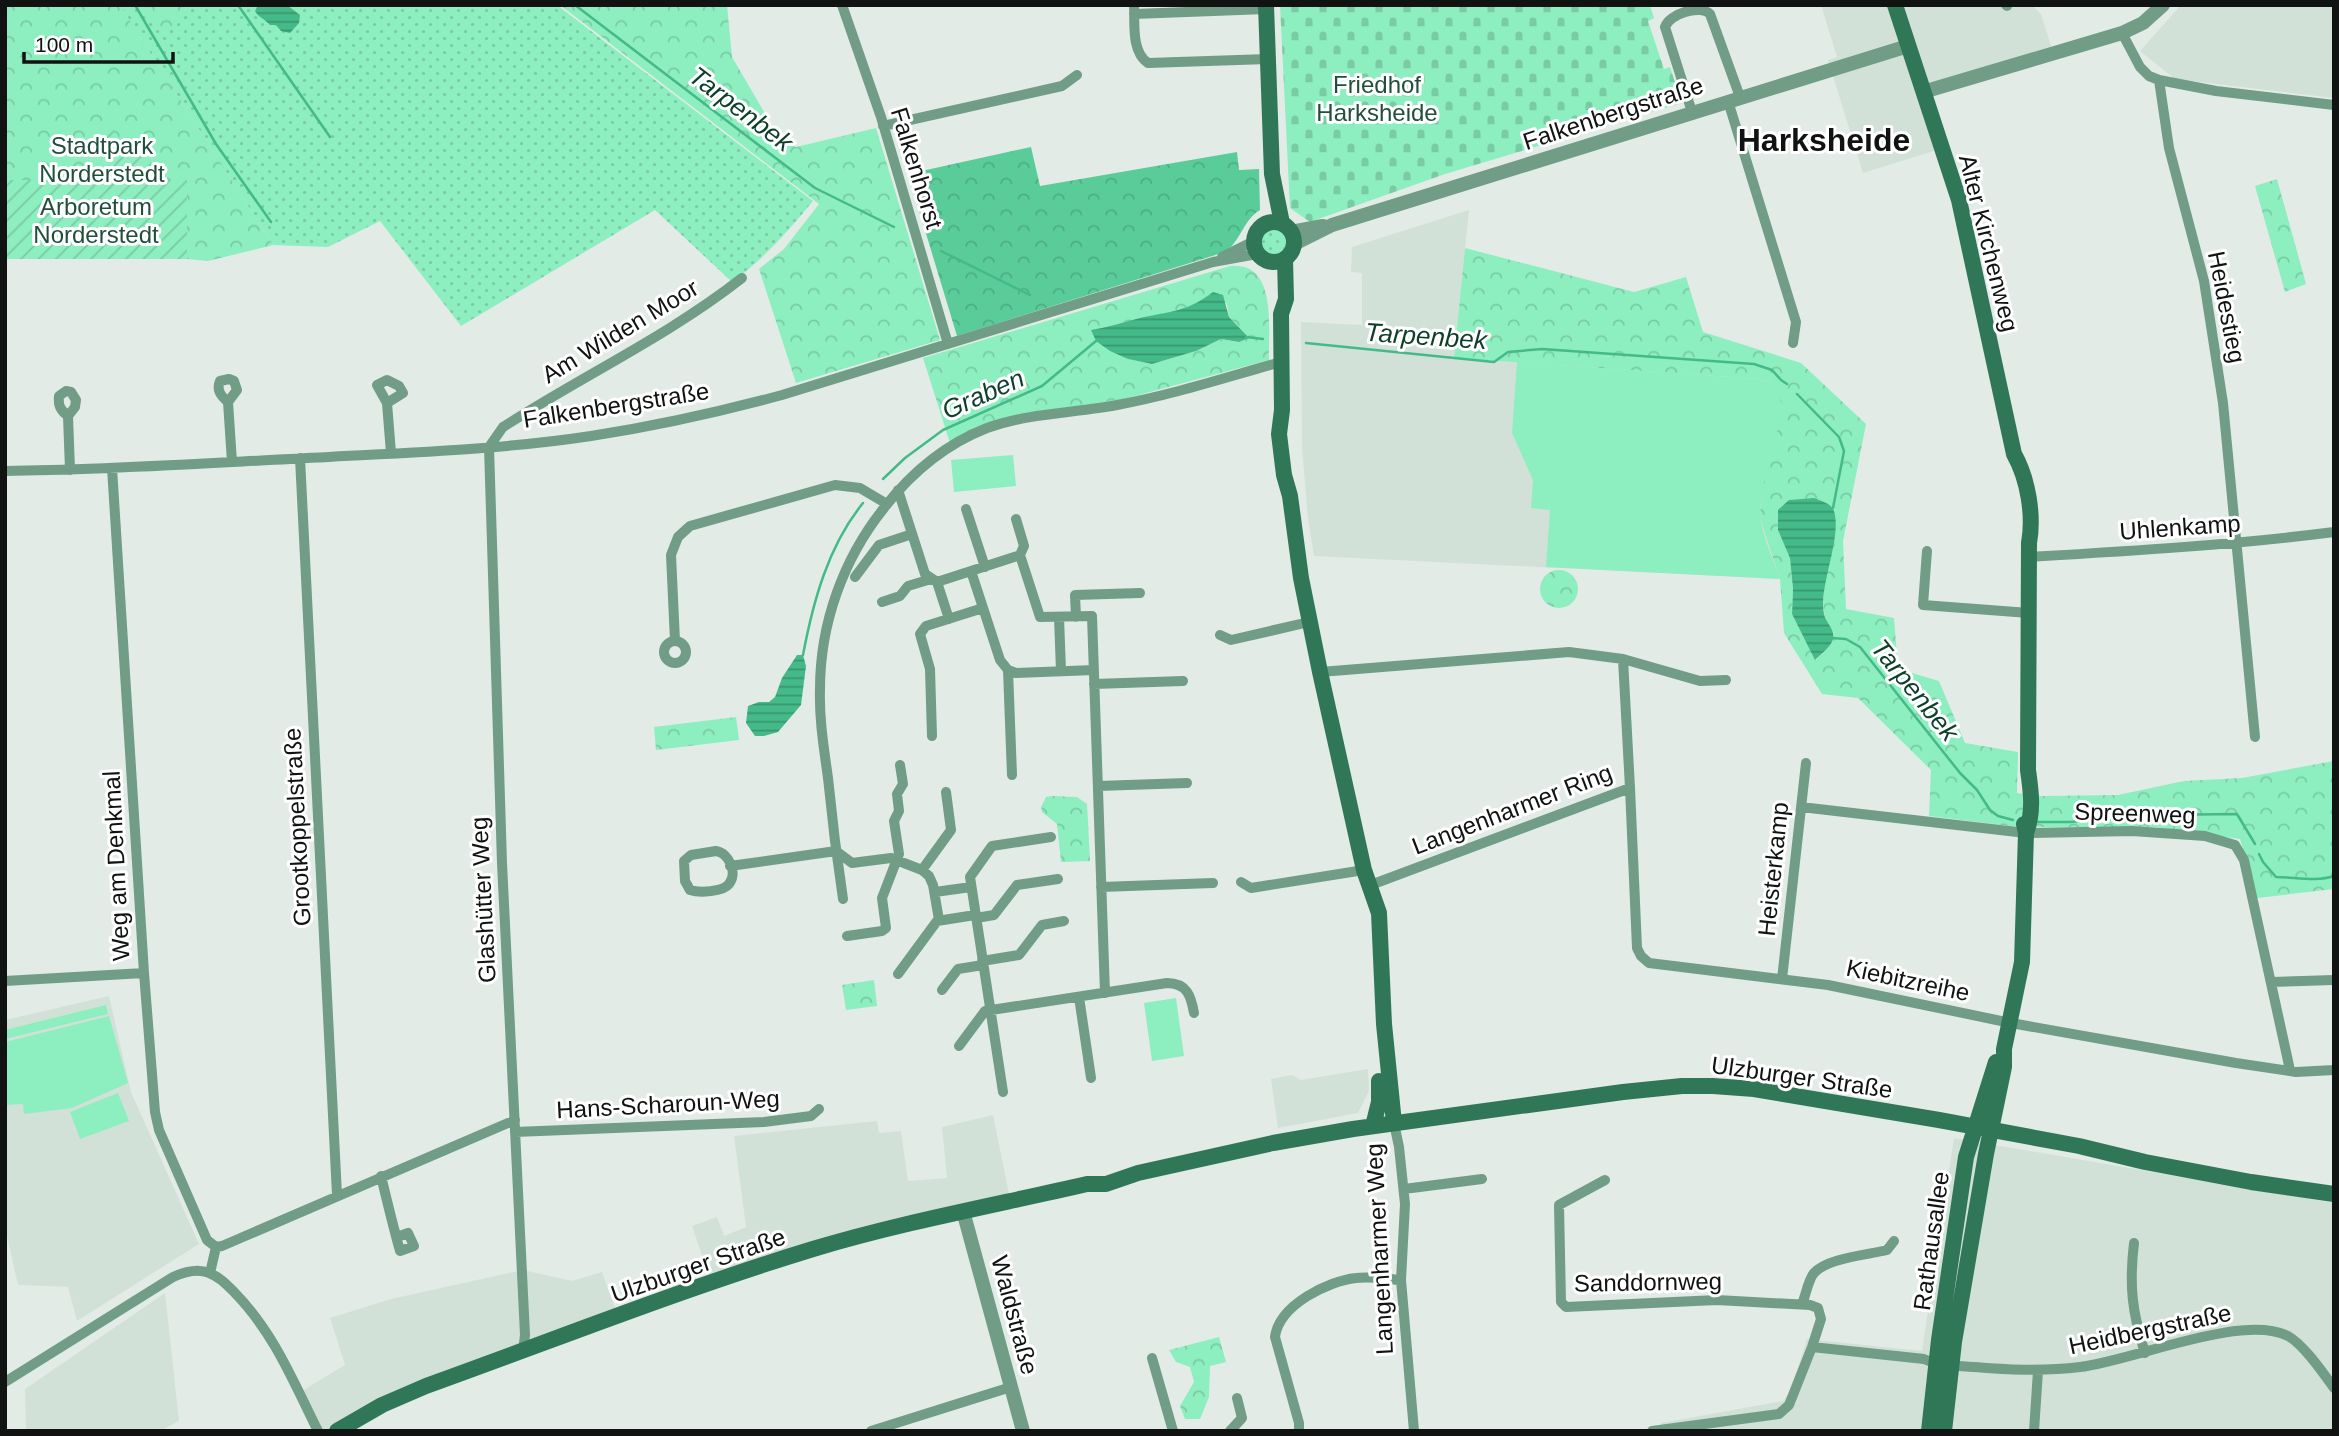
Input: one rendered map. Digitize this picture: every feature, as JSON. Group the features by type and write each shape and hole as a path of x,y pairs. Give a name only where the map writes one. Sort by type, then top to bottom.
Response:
{"main road":[{"name":"Alter Kirchenweg","path":"1895,5 1959,200 2032,525 2029,550 2028,770 2023,789 2023,820 2026,833 2024,944 2020,983 2004,1049 1995,1064 1983,1128"},
{"path":"1266,7 1272,174 1290,254 1266,254 1259,228 1284,231"},
{"name":"Langenharmer Weg","path":"1266,254 1280,314 1282,410 1288,432 1290,496 1309,622 1366,878 1379,913 1379,955 1394,1123"},
{"name":"Langenharmer Weg","path":"1373,1126 1379,1102 1377,1047 1384,1024"},
{"name":"Ulzburger Straße","path":"337,1431 415,1390 523,1350 775,1261 890,1228 1087,1184 1120,1172 1138,1173 1273,1143 1373,1126 1623,1092 1682,1086 1754,1089 1983,1128 2238,1180 2334,1194"},
{"name":"Rathausallee","path":"1929,1431 1943,1364 1966,1157 1983,1128"},
{"name":"Rathausallee","path":"1943,1364 1944,1431"}],"street":[{"name":"Falkenhorst","path":"842,5 883,126 948,344"},
{"path":"1923,92 2122,33 2143,23 2163,5"},
{"path":"1266,7 1134,10 1138,52 1149,64 1268,59"},
{"path":"1692,112 1665,27 1670,19 1698,9 1706,10 1710,14 1796,322 1793,344"},
{"path":"2122,33 2140,67 2149,76 2159,80 2221,92 2334,105"},
{"name":"Falkenbergstraße","path":"1284,231 1332,225 1411,202 1908,46"},
{"path":"883,126 1062,86 1077,75"},
{"name":"Heidestieg","path":"2159,80 2169,148 2204,281 2223,403 2255,737"},
{"name":"Falkenbergstraße","path":"5,471 391,453 489,447 590,436 713,413 782,395 1213,262 1266,254"},
{"name":"Am Wilden Moor","path":"489,447 503,427 664,332 742,278"},
{"path":"844,899 820,707 822,651 842,579 858,546 887,504 925,465 947,449 995,425 1030,417 1125,404 1281,362"},
{"path":"228,402 232,462"},
{"path":"387,403 391,453"},
{"path":"68,415 70,470"},
{"name":"Glashütter Weg","path":"489,447 502,872 515,1120 523,1350"},
{"name":"Grootkoppelstraße","path":"300,458 337,1195"},
{"name":"Weg am Denkmal","path":"112,468 151,1079 156,1122 207,1240 216,1247"},
{"path":"675,641 671,555 678,537 690,526 835,485 863,489 887,504"},
{"path":"898,491 925,575 934,580 949,619"},
{"path":"966,509 985,566"},
{"path":"1016,519 1024,544 1020,555 1040,616 1092,616 1105,993"},
{"name":"Uhlenkamp","path":"2029,550 2238,544 2334,532"},
{"path":"855,577 879,545 912,534"},
{"path":"1927,551 1923,605 2029,613"},
{"path":"882,602 900,596 908,586 971,571 1020,555"},
{"path":"971,571 1000,660 1008,670 1016,673 1094,670"},
{"path":"1076,617 1075,595 1140,593"},
{"path":"932,736 930,669 920,637 925,626 983,608"},
{"path":"1059,617 1061,671"},
{"path":"1220,635 1231,640 1309,622"},
{"path":"1320,671 1553,652 1623,659 1695,680 1726,680"},
{"name":"Langenharmer Ring","path":"1366,878 1630,789 1623,659"},
{"path":"1008,670 1012,775"},
{"path":"1094,684 1183,681"},
{"name":"Heisterkamp","path":"1782,979 1806,763"},
{"path":"847,936 885,929 882,898 899,853 894,821 900,811 897,793 903,784 900,765"},
{"path":"1098,786 1187,783"},
{"name":"Kiebitzreihe","path":"1630,789 1637,946 1642,958 1655,964 1828,985 2011,1023 2300,1072 2334,1070"},
{"path":"922,870 951,829 946,792"},
{"name":"Spreenweg","path":"1801,807 2026,833 2132,831 2206,836 2235,845 2244,860 2290,1070"},
{"path":"1003,1092 970,875 992,846 1051,836"},
{"path":"730,866 836,851 853,863 889,858 922,870 932,881 939,920 898,974"},
{"path":"722,852 728,857 730,866 731,880 724,888 695,892 685,884 683,864 690,856 722,852"},
{"path":"1241,882 1251,888 1366,878"},
{"path":"939,920 994,915 1016,886 1058,879"},
{"path":"1101,887 1213,883"},
{"path":"935,892 971,887"},
{"path":"942,990 958,969 1019,955 1041,925 1064,921"},
{"path":"5,981 144,973"},
{"path":"2272,982 2334,980"},
{"path":"960,1046 985,1011 1174,983 1188,992 1194,1013"},
{"path":"1079,997 1091,1079"},
{"name":"Hans-Scharoun-Weg","path":"515,1132 767,1121 811,1116 819,1108"},
{"path":"210,1273 216,1247 515,1120"},
{"name":"Langenharmer Weg","path":"1394,1123 1405,1204 1401,1280 1414,1431"},
{"path":"381,1176 397,1237"},
{"path":"1404,1189 1482,1179"},
{"name":"Sanddornweg","path":"1605,1180 1559,1205 1561,1302 1566,1307 1717,1300 1802,1304"},
{"name":"Waldstraße","path":"963,1211 1023,1431"},
{"path":"1652,1431 1779,1414 1789,1405 1821,1319 1818,1308 1802,1304 1813,1274 1834,1262 1887,1250 1894,1241"},
{"path":"2134,1242 2130,1276 2131,1296 2145,1353"},
{"path":"5,1382 173,1277 193,1271 210,1273 223,1281 253,1311 271,1336 318,1431"},
{"path":"1299,1431 1275,1337 1284,1315 1327,1286 1360,1277 1401,1280"},
{"name":"Heidbergstraße","path":"1943,1364 2038,1371 2082,1367 2202,1337 2243,1330 2265,1331 2287,1336 2297,1343 2334,1388"},
{"path":"1812,1346 1924,1359 1943,1364"},
{"path":"1152,1358 1173,1431"},
{"path":"2034,1431 2038,1371"},
{"path":"872,1431 1011,1387"},
{"path":"1230,1431 1242,1418 1237,1398"}],"shaded area":[{"path":"258,5 287,5 300,15 299,23 290,33 281,31 256,13"},
{"path":"1821,5 2032,5 2041,14 2053,52 1922,91 1940,149 1863,173 1828,60 1837,57"},
{"path":"2181,5 2334,5 2334,98 2175,79 2140,51"},
{"path":"1469,210 1454,358 1758,379 1780,579 1314,556 1302,448 1301,322 1362,325 1362,273 1351,272 1352,247"},
{"path":"1213,292 1223,295 1229,317 1249,338 1239,342 1221,339 1196,351 1152,364 1128,359 1110,351 1096,341 1091,330 1178,310 1195,304"},
{"path":"1814,498 1832,507 1836,520 1823,602 1824,614 1833,632 1833,639 1815,660 1792,614 1790,558 1778,530 1778,510 1789,500"},
{"path":"797,655 803,655 806,666 801,705 778,732 755,736 746,723 748,706 769,702 775,697 782,678"},
{"path":"109,996 131,1092 199,1244 77,1321 68,1287 18,1285 5,1227 5,1020"},
{"path":"1368,1069 1369,1091 1358,1113 1278,1128 1271,1079 1292,1075 1301,1080"},
{"path":"993,1115 1009,1194 712,1284 692,1226 717,1217 724,1236 746,1227 734,1136 877,1121 879,1133 901,1131 908,1181 947,1178 942,1127"},
{"path":"1954,1138 2334,1203 2334,1431 1661,1431 1661,1423 1783,1401 1790,1392 1807,1339 1922,1351"},
{"path":"523,1270 572,1281 602,1272 615,1308 331,1431 323,1431 302,1391 345,1365 330,1318 391,1299"},
{"path":"165,1293 179,1421 160,1431 26,1431 25,1389"}],"green space":[{"name":"Stadtpark Norderstedt","path":"5,5 135,5 123,10 273,245 208,261 5,259"},
{"path":"135,5 557,5 813,201 765,254 732,282 655,210 461,326 380,221 328,247 273,245 122,9"},
{"path":"147,5 184,5 182,21 167,28 155,25 146,13"},
{"path":"560,5 727,5 732,57 781,141 796,147 876,128 940,340 796,383 759,269 784,249 819,204"},
{"name":"Friedhof Harksheide","path":"1280,5 1650,5 1654,18 1648,21 1664,69 1670,67 1682,103 1445,174 1310,222 1290,208"},
{"name":"Arboretum Norderstedt","path":"111,128 128,156 142,149 161,180 187,180 187,259 5,259 5,180 117,180 94,138"},
{"path":"1031,147 1040,186 1237,152 1239,170 1259,169 1260,210 1225,252 957,336 908,174"},
{"path":"2277,179 2306,284 2285,292 2255,186"},
{"path":"1274,229 1284,233 1288,243 1284,253 1274,257 1264,253 1260,243 1264,233"},
{"path":"1465,248 1634,292 1686,277 1703,332 1801,363 1866,424 1843,541 1846,609 1894,618 1898,669 1939,681 1965,743 2018,752 2017,793 2041,796 2118,795 2184,781 2242,778 2334,761 2334,889 2257,898 2240,839 2156,827 2018,827 1929,816 1931,770 1858,698 1822,694 1784,633 1780,579 1760,513 1771,383 1758,379 1454,358","holes":["1834,517 1823,602 1831,638 1828,647 1816,660 1792,614 1790,558"]},
{"path":"1230,266 1245,267 1256,274 1263,285 1267,300 1269,360 1124,399 1031,413 950,443 923,358","holes":["1213,292 1227,304 1229,317 1248,338 1239,342 1221,339 1196,351 1152,364 1128,359 1092,330 1181,311 1201,302"]},
{"path":"1517,362 1758,379 1771,383 1784,407 1764,480 1761,521 1780,579 1546,567 1550,510 1531,508 1533,480 1512,433"},
{"path":"1013,455 1016,486 954,492 951,460"},
{"path":"1559,570 1572,576 1578,589 1572,602 1559,608 1546,602 1540,589 1546,576"},
{"path":"736,717 739,740 656,750 654,727"},
{"path":"1046,797 1077,797 1087,804 1090,861 1061,862 1057,824 1042,812 1041,807"},
{"path":"874,980 877,1006 846,1010 842,985"},
{"path":"1176,998 1184,1056 1152,1061 1144,1003"},
{"path":"106,1005 108,1014 5,1039 5,1030"},
{"path":"109,1016 128,1083 72,1108 24,1114 23,1104 5,1105 5,1042"},
{"path":"118,1093 129,1121 80,1139 70,1112"},
{"path":"1219,1337 1226,1362 1210,1366 1209,1397 1200,1419 1185,1419 1180,1406 1194,1382 1190,1367 1176,1362 1169,1350"}],"waterway":[{"path":"135,5 216,144 271,222"},
{"path":"238,5 330,137"},
{"name":"Tarpenbek","path":"575,5 815,188 894,227"},
{"name":"Tarpenbek","path":"941,251 1030,295"},
{"name":"Tarpenbek","path":"1246,337 1263,339"},
{"name":"Graben","path":"883,479 905,458 943,430 1042,386 1096,341"},
{"name":"Tarpenbek","path":"1306,343 1494,362 1508,352 1542,349 1754,364 1772,370 1787,384"},
{"name":"Tarpenbek","path":"1797,394 1839,437 1844,451 1833,508"},
{"name":"Graben","path":"803,655 812,615 831,556 840,537 863,503"},
{"name":"Tarpenbek","path":"1831,638 1846,639 1860,647 1960,773 1977,790 1990,810 1998,816 2013,820"},
{"name":"Tarpenbek","path":"2035,822 2157,815 2237,814 2255,844"},
{"name":"Tarpenbek","path":"2259,854 2276,877 2313,879 2334,876"}],"district":[{"name":"Harksheide","path":"1824,140"}]}
